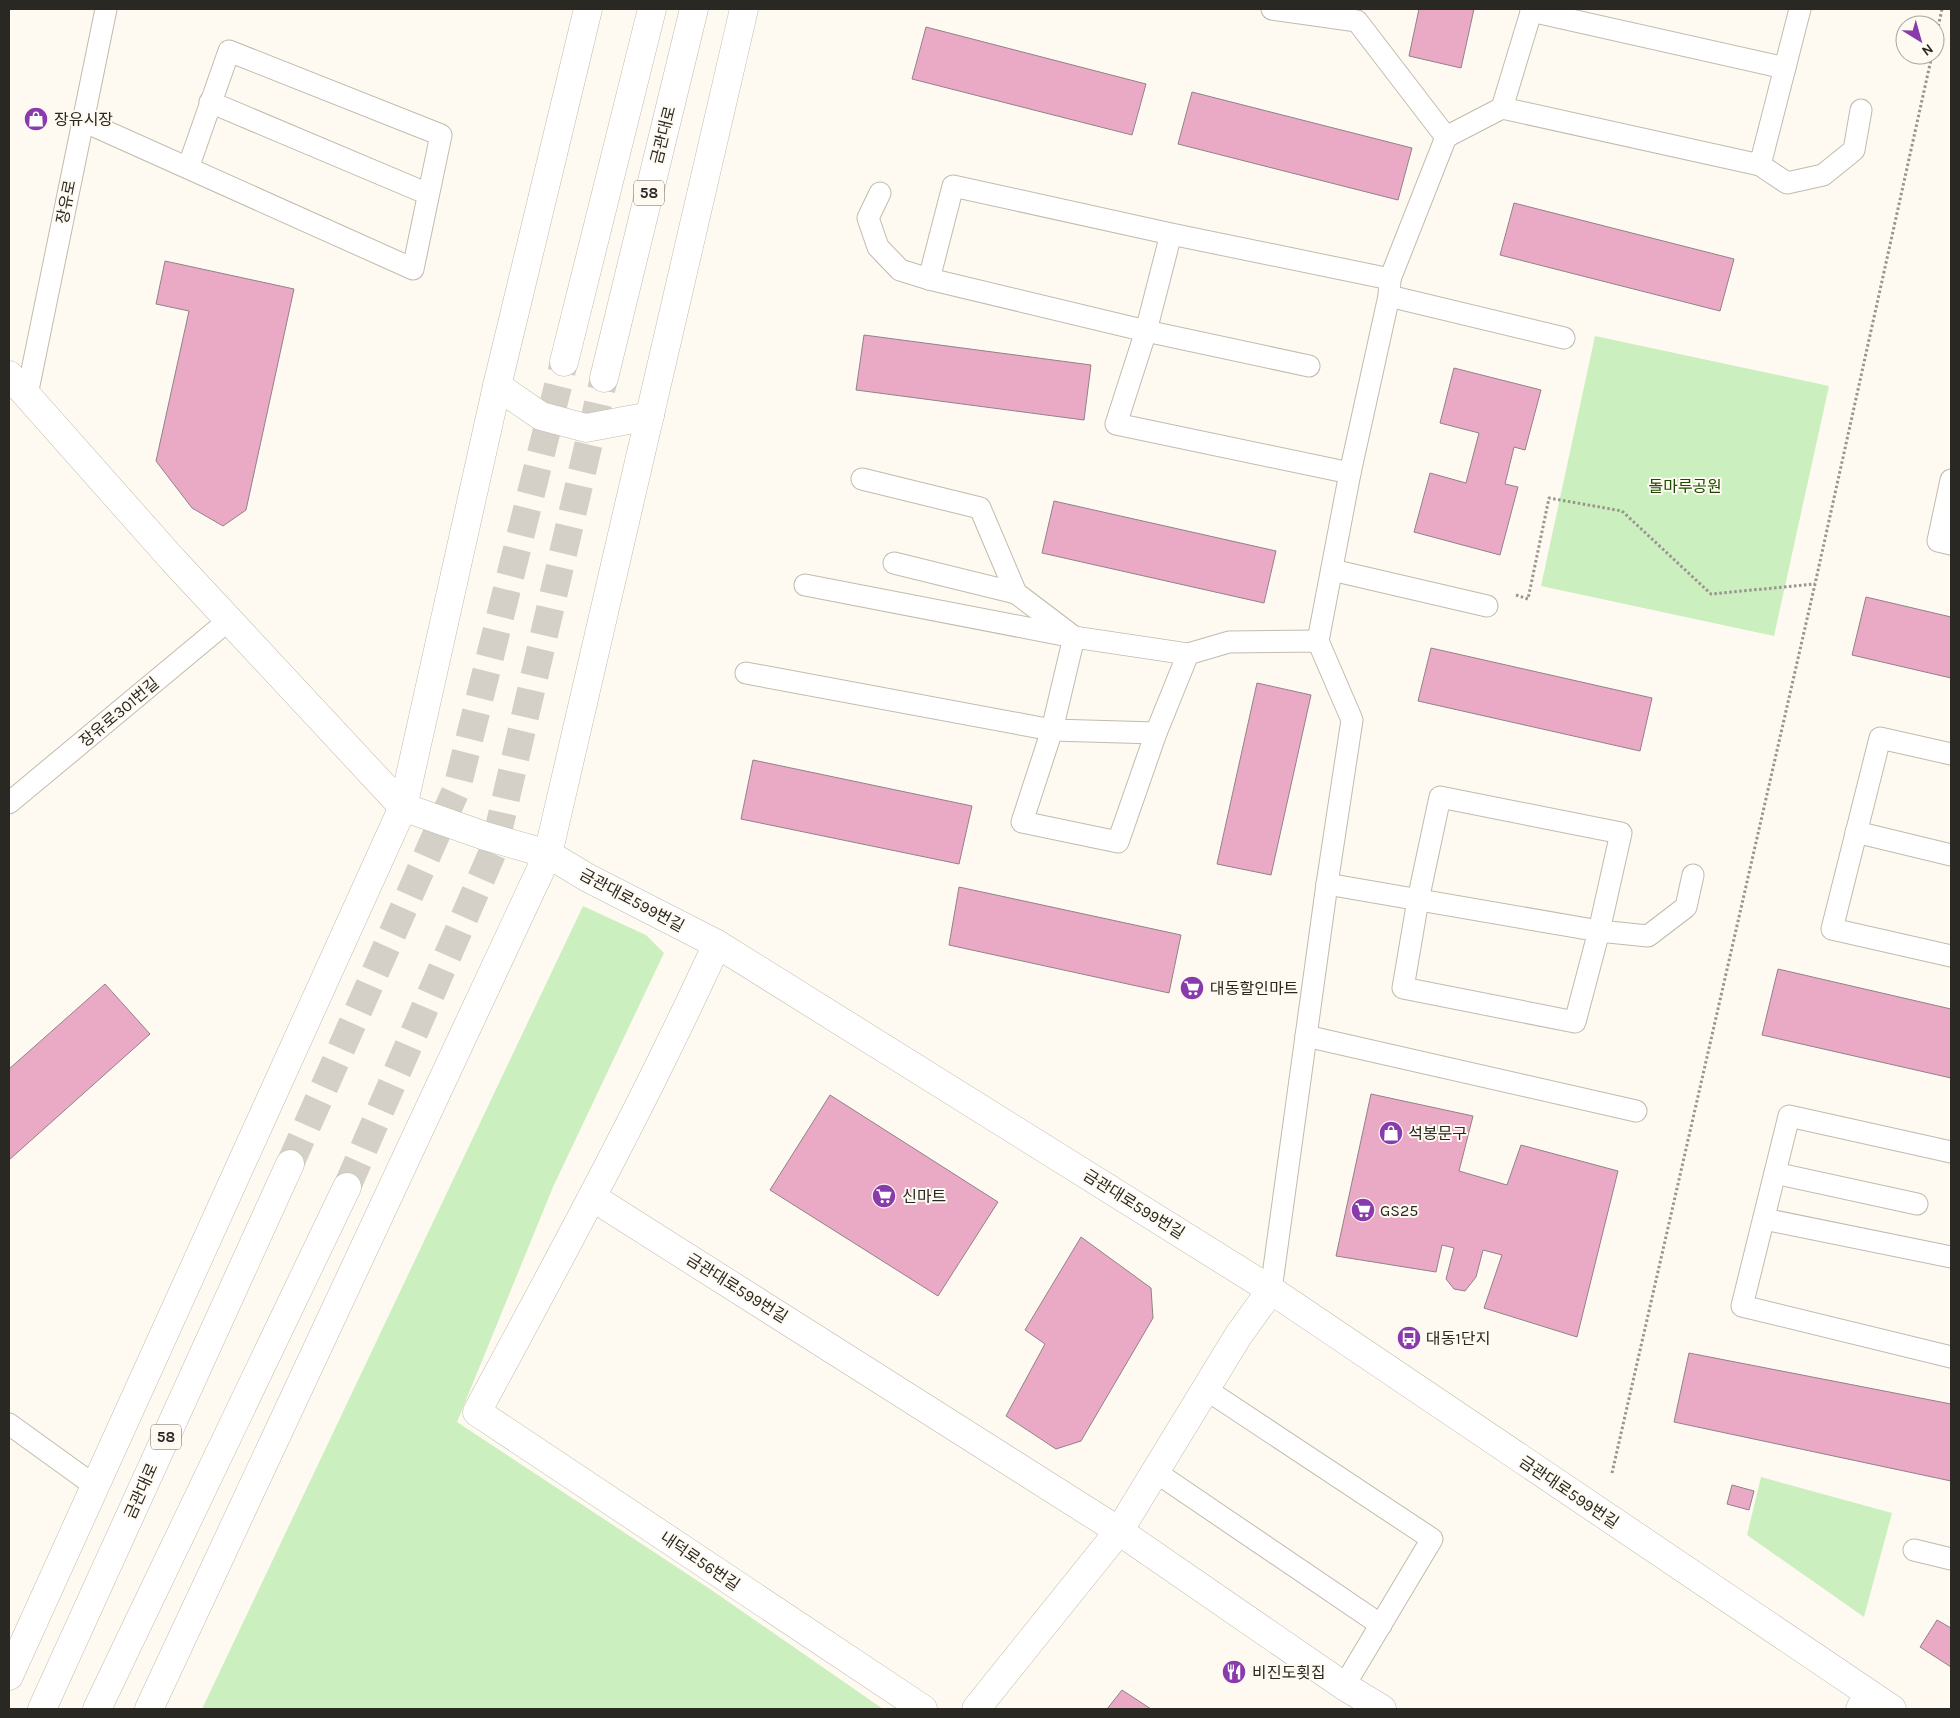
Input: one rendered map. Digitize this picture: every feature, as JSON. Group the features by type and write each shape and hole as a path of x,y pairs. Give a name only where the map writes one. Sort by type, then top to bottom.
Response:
{"main road":[{"path":"9,1676 403,807 497,386 588,9"},
{"name":"58","path":"564,362 652,9"},
{"name":"금관대로","path":"604,378 694,9"},
{"path":"149,1709 548,854 744,9"},
{"path":"9,374 173,560 403,807"},
{"path":"497,386 541,416 586,428 650,416"},
{"name":"금관대로599번길","path":"403,807 485,836 548,854 588,878 717,944 1271,1290 1864,1701 1892,1709"},
{"path":"592,1197 717,944"},
{"name":"금관대로","path":"42,1709 290,1164"},
{"path":"97,1709 347,1187"},
{"name":"금관대로599번길","path":"592,1197 1119,1531 1344,1686 1382,1709"},
{"name":"내덕로56번길","path":"592,1197 477,1412 924,1709"},
{"path":"976,1709 1119,1531 1238,1336 1271,1290"}],"lane":[{"name":"장유로","path":"27,395 106,9"},
{"path":"1272,9 1358,15 1446,137"},
{"path":"1760,165 1800,9"},
{"path":"1502,108 1531,10 1785,68"},
{"path":"83,121 412,270 441,135 229,51 188,168"},
{"path":"210,102 428,194"},
{"path":"1271,1290 1327,884 1352,720 1318,641 1350,473 1390,288 1446,137 1502,108 1760,165 1787,183 1823,175 1854,150 1861,110"},
{"path":"929,279 953,186 1171,234 1390,288 1564,338"},
{"path":"880,192 868,218 878,247 900,270 929,279 1146,331 1310,366"},
{"path":"1171,234 1146,331 1116,424 1350,473"},
{"path":"862,479 980,508 1016,593"},
{"path":"1950,488 1938,541 1951,544"},
{"path":"894,563 1016,593 1074,637"},
{"path":"1332,570 1487,606"},
{"path":"804,584 1074,637 1188,654 1229,642 1318,641"},
{"name":"장유로301번길","path":"9,803 229,620"},
{"path":"1074,637 1052,730 1022,822 1118,842 1156,733 1188,654"},
{"path":"746,673 1052,730 1156,733"},
{"path":"1951,754 1880,738 1832,928 1951,956"},
{"path":"1440,797 1621,833 1599,931 1575,1022 1403,988 1418,900 1440,797"},
{"path":"1856,832 1951,855"},
{"path":"1327,884 1599,931 1648,936 1686,907 1692,875"},
{"path":"1306,1036 1636,1111"},
{"path":"1951,1152 1788,1116 1742,1306 1951,1357"},
{"path":"1775,1173 1917,1204"},
{"path":"1764,1219 1951,1257"},
{"path":"1210,1392 1432,1539 1344,1686"},
{"path":"9,1424 95,1486"},
{"path":"1160,1475 1381,1625"},
{"path":"1914,1550 1951,1559"}],"path":[{"path":"1612,1473 1815,584 1930,65"},
{"path":"1511,593 1528,598 1549,498 1622,511 1711,594 1815,584"}],"green space":[{"name":"돌마루공원","path":"1595,336 1829,386 1774,636 1541,586"},
{"path":"583,906 646,935 664,953 553,1187 457,1422 710,1589 883,1709 202,1709"},
{"path":"1761,1477 1892,1513 1864,1617 1747,1535"}],"building":[{"path":"1419,9 1474,9 1461,68 1409,56"},
{"path":"926,27 1146,84 1132,135 912,79"},
{"path":"1192,92 1412,148 1398,200 1178,144"},
{"path":"1514,203 1734,259 1720,311 1500,255"},
{"path":"165,261 294,289 246,510 223,526 192,508 156,461 189,311 156,304"},
{"path":"864,335 1091,365 1084,420 856,390"},
{"path":"1454,368 1541,390 1525,450 1514,447 1505,484 1518,487 1500,555 1414,532 1430,473 1466,483 1479,433 1440,423"},
{"path":"1054,501 1276,551 1264,603 1042,553"},
{"path":"1866,597 1951,617 1951,678 1852,655"},
{"path":"1431,648 1652,698 1640,751 1418,701"},
{"path":"1257,683 1311,695 1271,875 1217,864"},
{"path":"753,760 972,806 959,864 741,819"},
{"path":"959,887 1181,935 1169,993 949,945"},
{"path":"1778,969 1951,1009 1951,1078 1762,1035"},
{"path":"105,984 150,1034 9,1160 9,1069"},
{"path":"1371,1094 1473,1116 1459,1171 1507,1185 1521,1145 1618,1171 1577,1337 1484,1308 1502,1255 1483,1250 1476,1277 1465,1291 1454,1289 1446,1279 1454,1248 1442,1245 1436,1272 1336,1256"},
{"name":"신마트","path":"830,1095 998,1202 938,1296 770,1190"},
{"path":"1081,1237 1151,1288 1153,1318 1081,1441 1056,1449 1006,1416 1045,1344 1025,1330"},
{"path":"1689,1353 1951,1404 1951,1481 1674,1422"},
{"path":"1732,1485 1754,1491 1749,1510 1727,1504"},
{"path":"1937,1620 1951,1628 1951,1667 1920,1647"},
{"path":"1122,1690 1151,1709 1107,1709"}],"tunnel":[{"path":"290,1164 457,788 564,362"},
{"path":"347,1187 494,849 604,378"}],"place":[{"name":"장유시장","path":"36,119"},
{"name":"대동할인마트","path":"1192,988"},
{"name":"석봉문구","path":"1391,1133"},
{"name":"신마트","path":"884,1196"},
{"name":"GS25","path":"1363,1210"},
{"name":"대동1단지","path":"1409,1338"},
{"name":"비진도횟집","path":"1234,1672"}]}
